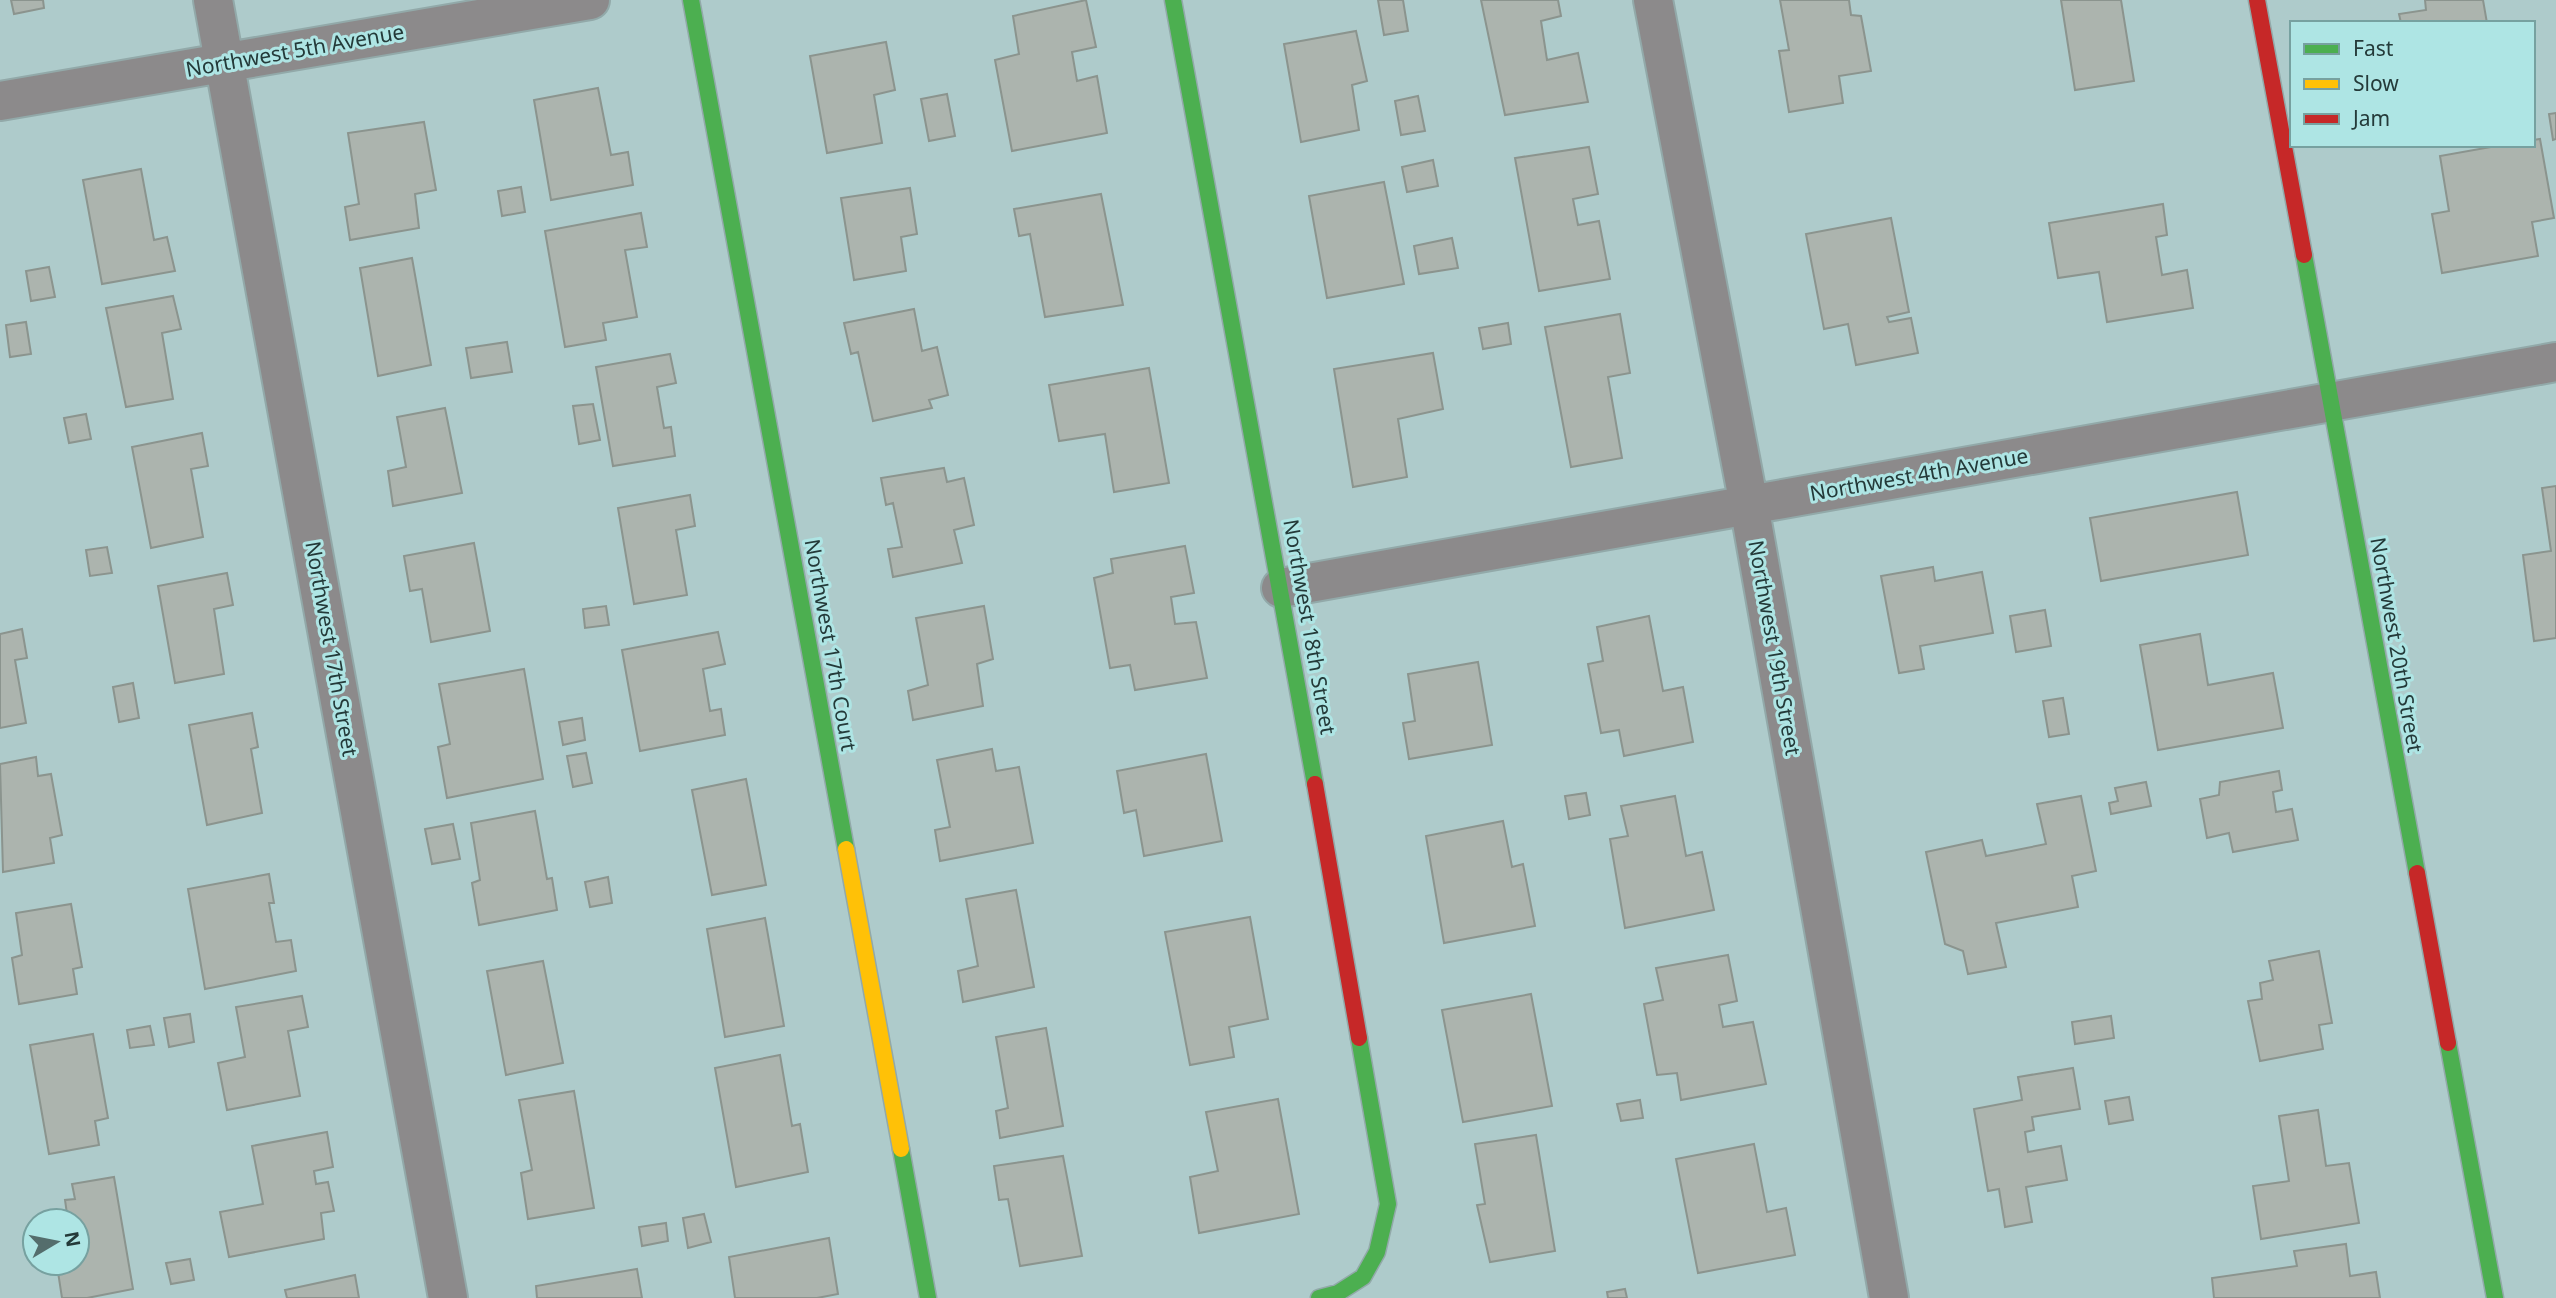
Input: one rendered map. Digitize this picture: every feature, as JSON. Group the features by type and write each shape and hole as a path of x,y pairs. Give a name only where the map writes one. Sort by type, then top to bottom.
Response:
{"street":[{"name":"Northwest 17th Street","path":"213,0 448,1298"},
{"name":"Northwest 5th Avenue","path":"0,101 590,0"},
{"name":"Northwest 17th Court","path":"691,0 928,1298"},
{"name":"Northwest 18th Street","path":"1173,0 1281,588 1388,1204 1376,1262 1342,1294 1319,1298"},
{"name":"Northwest 19th Street","path":"1653,0 1749,505 1889,1298"},
{"name":"Northwest 20th Street","path":"2257,0 2495,1298"},
{"name":"Northwest 4th Avenue","path":"1281,588 2556,362"}],"building":[{"path":"11,0 43,0 44,8 14,14"},
{"path":"1086,0 1096,47 1072,52 1077,81 1097,76 1107,133 1012,151 995,60 1019,54 1013,16"},
{"path":"1378,0 1403,0 1408,31 1384,35"},
{"path":"1481,0 1558,0 1561,16 1541,21 1547,60 1578,53 1588,102 1505,115"},
{"path":"1780,0 1849,0 1851,15 1861,16 1871,71 1839,76 1843,103 1789,112 1779,51 1789,50"},
{"path":"2061,0 2121,0 2134,81 2075,90"},
{"path":"2425,0 2483,0 2487,21 2401,21 2399,14 2426,10"},
{"path":"1356,31 1367,81 1352,85 1359,130 1301,142 1284,44"},
{"path":"886,42 895,90 874,95 882,143 827,153 810,56"},
{"path":"598,88 611,155 628,152 633,185 551,200 534,100"},
{"path":"947,94 955,136 929,141 921,99"},
{"path":"1418,96 1425,131 1401,135 1395,101"},
{"path":"2556,113 2556,139 2553,140 2549,114"},
{"path":"424,122 436,190 415,194 419,228 350,240 345,207 359,204 348,133"},
{"path":"2540,139 2554,218 2532,222 2538,256 2442,273 2432,214 2449,211 2440,156 2491,147 2535,147 2535,140"},
{"path":"1589,147 1598,194 1573,199 1578,225 1599,221 1610,279 1539,291 1515,158"},
{"path":"1433,160 1438,186 1407,192 1402,167"},
{"path":"141,169 154,240 167,237 175,271 102,284 83,180"},
{"path":"1384,182 1404,284 1327,298 1309,196"},
{"path":"521,187 525,212 502,216 498,191"},
{"path":"910,188 917,234 901,237 906,271 854,280 841,198"},
{"path":"1101,194 1123,305 1045,317 1030,234 1019,236 1014,209"},
{"path":"2163,204 2167,235 2156,237 2162,275 2187,270 2193,308 2107,322 2099,272 2058,278 2049,223"},
{"path":"641,213 647,247 625,250 637,317 603,323 606,340 565,347 545,231"},
{"path":"1891,218 1909,312 1887,317 1889,322 1911,318 1918,353 1856,365 1848,324 1824,329 1806,234"},
{"path":"1452,238 1458,268 1419,274 1414,246"},
{"path":"412,258 431,365 378,376 360,268"},
{"path":"49,267 55,297 31,301 26,271"},
{"path":"173,296 181,329 162,333 173,399 126,407 106,308"},
{"path":"914,309 922,351 937,347 948,395 929,400 932,408 873,421 858,352 851,354 844,323"},
{"path":"1620,314 1630,373 1608,377 1622,458 1571,467 1545,327"},
{"path":"26,322 31,354 10,357 6,325"},
{"path":"1508,323 1511,344 1483,349 1479,328"},
{"path":"507,342 512,372 471,378 466,348"},
{"path":"1433,353 1443,409 1398,419 1407,477 1353,487 1334,369"},
{"path":"670,354 676,383 657,387 664,428 671,427 675,456 613,466 596,367"},
{"path":"1149,368 1169,483 1114,492 1105,434 1059,441 1049,385"},
{"path":"593,404 600,440 579,444 573,406"},
{"path":"445,408 462,493 393,506 388,471 406,467 397,417"},
{"path":"86,414 91,439 69,443 64,418"},
{"path":"202,433 208,466 191,469 203,537 151,548 132,447"},
{"path":"944,468 947,482 964,478 974,525 954,530 962,563 893,577 888,549 902,547 893,503 886,505 881,478"},
{"path":"2556,486 2556,638 2534,641 2523,555 2551,551 2542,488"},
{"path":"2237,492 2248,555 2101,581 2090,518"},
{"path":"690,495 695,526 676,530 687,595 634,604 618,508"},
{"path":"474,543 490,631 431,642 422,589 410,591 404,556"},
{"path":"1185,546 1194,593 1171,597 1175,624 1196,622 1207,678 1135,690 1130,665 1110,668 1094,578 1113,573 1111,559"},
{"path":"107,547 112,573 90,576 86,550"},
{"path":"1933,567 1935,581 1982,572 1993,633 1920,646 1924,669 1899,673 1881,576"},
{"path":"227,573 233,605 214,609 224,674 175,683 158,586"},
{"path":"606,606 609,625 585,628 583,609"},
{"path":"984,606 993,659 977,664 983,706 913,720 908,691 928,685 916,618"},
{"path":"2045,610 2051,646 2016,652 2010,616"},
{"path":"1649,616 1663,691 1683,687 1693,742 1624,756 1619,730 1601,733 1588,664 1603,661 1597,627"},
{"path":"22,629 27,658 15,660 26,723 0,728 0,634"},
{"path":"718,632 725,664 703,669 710,711 721,709 725,735 640,751 622,650"},
{"path":"2200,634 2208,685 2273,673 2283,728 2158,750 2140,645"},
{"path":"1478,662 1492,745 1409,759 1403,723 1415,721 1408,674"},
{"path":"524,669 543,779 447,798 438,747 450,744 439,684"},
{"path":"133,683 139,718 119,722 113,687"},
{"path":"2063,698 2069,734 2049,737 2043,701"},
{"path":"252,713 258,747 251,749 262,813 207,825 189,725"},
{"path":"582,718 585,740 563,745 559,722"},
{"path":"992,749 996,771 1019,767 1033,843 940,861 935,830 950,827 937,760"},
{"path":"586,753 592,783 573,787 567,756"},
{"path":"1206,754 1222,841 1144,856 1136,810 1124,813 1117,771"},
{"path":"36,757 38,776 51,774 62,835 50,838 54,863 3,872 0,764"},
{"path":"2279,771 2282,790 2273,792 2276,812 2292,809 2298,840 2233,852 2229,833 2207,838 2200,799 2219,795 2220,782"},
{"path":"746,779 766,885 712,895 692,790"},
{"path":"2146,782 2151,806 2111,814 2109,803 2118,801 2115,788"},
{"path":"1586,793 1590,815 1569,819 1565,796"},
{"path":"1675,796 1686,856 1702,852 1714,910 1625,928 1610,839 1628,836 1621,806"},
{"path":"2081,796 2096,871 2072,876 2078,907 1996,923 2006,967 1968,974 1963,951 1945,944 1926,852 1982,840 1986,856 2046,844 2037,804"},
{"path":"535,811 547,879 552,878 557,910 479,925 472,883 480,880 471,823"},
{"path":"1503,821 1512,867 1523,864 1535,926 1444,943 1426,836"},
{"path":"453,824 460,859 432,864 425,829"},
{"path":"269,874 274,903 269,903 276,942 291,940 296,971 205,989 188,889"},
{"path":"608,877 612,903 590,907 585,882"},
{"path":"1016,890 1034,987 963,1002 958,971 978,966 966,899"},
{"path":"71,904 82,967 73,969 77,994 19,1004 12,958 22,955 16,913"},
{"path":"1250,917 1268,1019 1229,1027 1234,1057 1190,1065 1165,932"},
{"path":"765,918 784,1026 725,1037 707,929"},
{"path":"2319,951 2332,1023 2319,1025 2323,1049 2260,1061 2248,1001 2262,999 2260,983 2273,980 2269,961"},
{"path":"1728,955 1737,1001 1719,1005 1723,1027 1753,1022 1766,1084 1681,1100 1677,1073 1657,1075 1644,1004 1663,1000 1656,968"},
{"path":"543,961 563,1063 506,1075 487,971"},
{"path":"1531,994 1552,1106 1463,1122 1442,1010"},
{"path":"302,996 308,1027 288,1031 300,1096 227,1110 218,1063 245,1057 236,1007"},
{"path":"190,1014 194,1042 169,1047 164,1018"},
{"path":"2111,1016 2114,1038 2075,1044 2072,1022"},
{"path":"150,1026 154,1045 130,1048 127,1030"},
{"path":"1046,1028 1063,1126 1000,1138 996,1111 1008,1108 996,1037"},
{"path":"93,1034 108,1118 95,1121 99,1145 49,1154 30,1045"},
{"path":"780,1055 792,1126 800,1124 808,1172 736,1187 715,1068"},
{"path":"2073,1068 2080,1109 2032,1117 2034,1130 2025,1132 2028,1152 2061,1146 2067,1180 2026,1187 2032,1222 2005,1227 1999,1189 1988,1191 1974,1109 2022,1100 2018,1077"},
{"path":"574,1091 594,1208 528,1219 521,1173 532,1170 519,1100"},
{"path":"2129,1097 2133,1120 2109,1124 2105,1101"},
{"path":"1278,1099 1299,1214 1199,1233 1190,1177 1218,1171 1206,1112"},
{"path":"1640,1100 1643,1118 1621,1121 1617,1104"},
{"path":"2318,1110 2326,1166 2349,1163 2359,1223 2261,1239 2253,1186 2289,1181 2279,1116"},
{"path":"327,1132 333,1167 314,1171 316,1184 328,1182 334,1211 321,1213 324,1239 229,1257 220,1212 263,1204 252,1146"},
{"path":"1536,1135 1555,1251 1490,1262 1477,1205 1485,1204 1475,1144"},
{"path":"1754,1144 1767,1212 1786,1208 1795,1255 1698,1273 1676,1159"},
{"path":"1063,1156 1082,1256 1020,1266 1008,1199 999,1200 994,1166"},
{"path":"114,1177 133,1289 87,1298 62,1298 59,1277 91,1277 91,1207 66,1207 65,1200 75,1199 72,1184"},
{"path":"704,1214 711,1242 688,1248 683,1218"},
{"path":"666,1223 668,1241 642,1246 639,1227"},
{"path":"829,1238 838,1294 817,1298 735,1298 729,1257"},
{"path":"2346,1244 2350,1276 2376,1272 2380,1298 2214,1298 2212,1278 2297,1266 2294,1251"},
{"path":"190,1259 194,1280 171,1284 166,1263"},
{"path":"637,1269 642,1298 537,1298 536,1286"},
{"path":"355,1275 359,1298 287,1298 285,1290"},
{"path":"1625,1289 1627,1298 1608,1298 1607,1292"}],"traffic: fast":[{"path":"691,0 846,849"},
{"path":"1173,0 1315,784"},
{"path":"2304,255 2417,873"},
{"path":"1319,1298 1338,1293 1363,1277 1377,1252 1388,1204 1359,1038"},
{"path":"2448,1043 2495,1298"},
{"path":"901,1149 928,1298"}],"traffic: slow":[{"path":"846,849 901,1149"}],"traffic: jam":[{"path":"2257,0 2304,255"},
{"path":"1315,784 1359,1038"},
{"path":"2417,873 2448,1043"}]}
